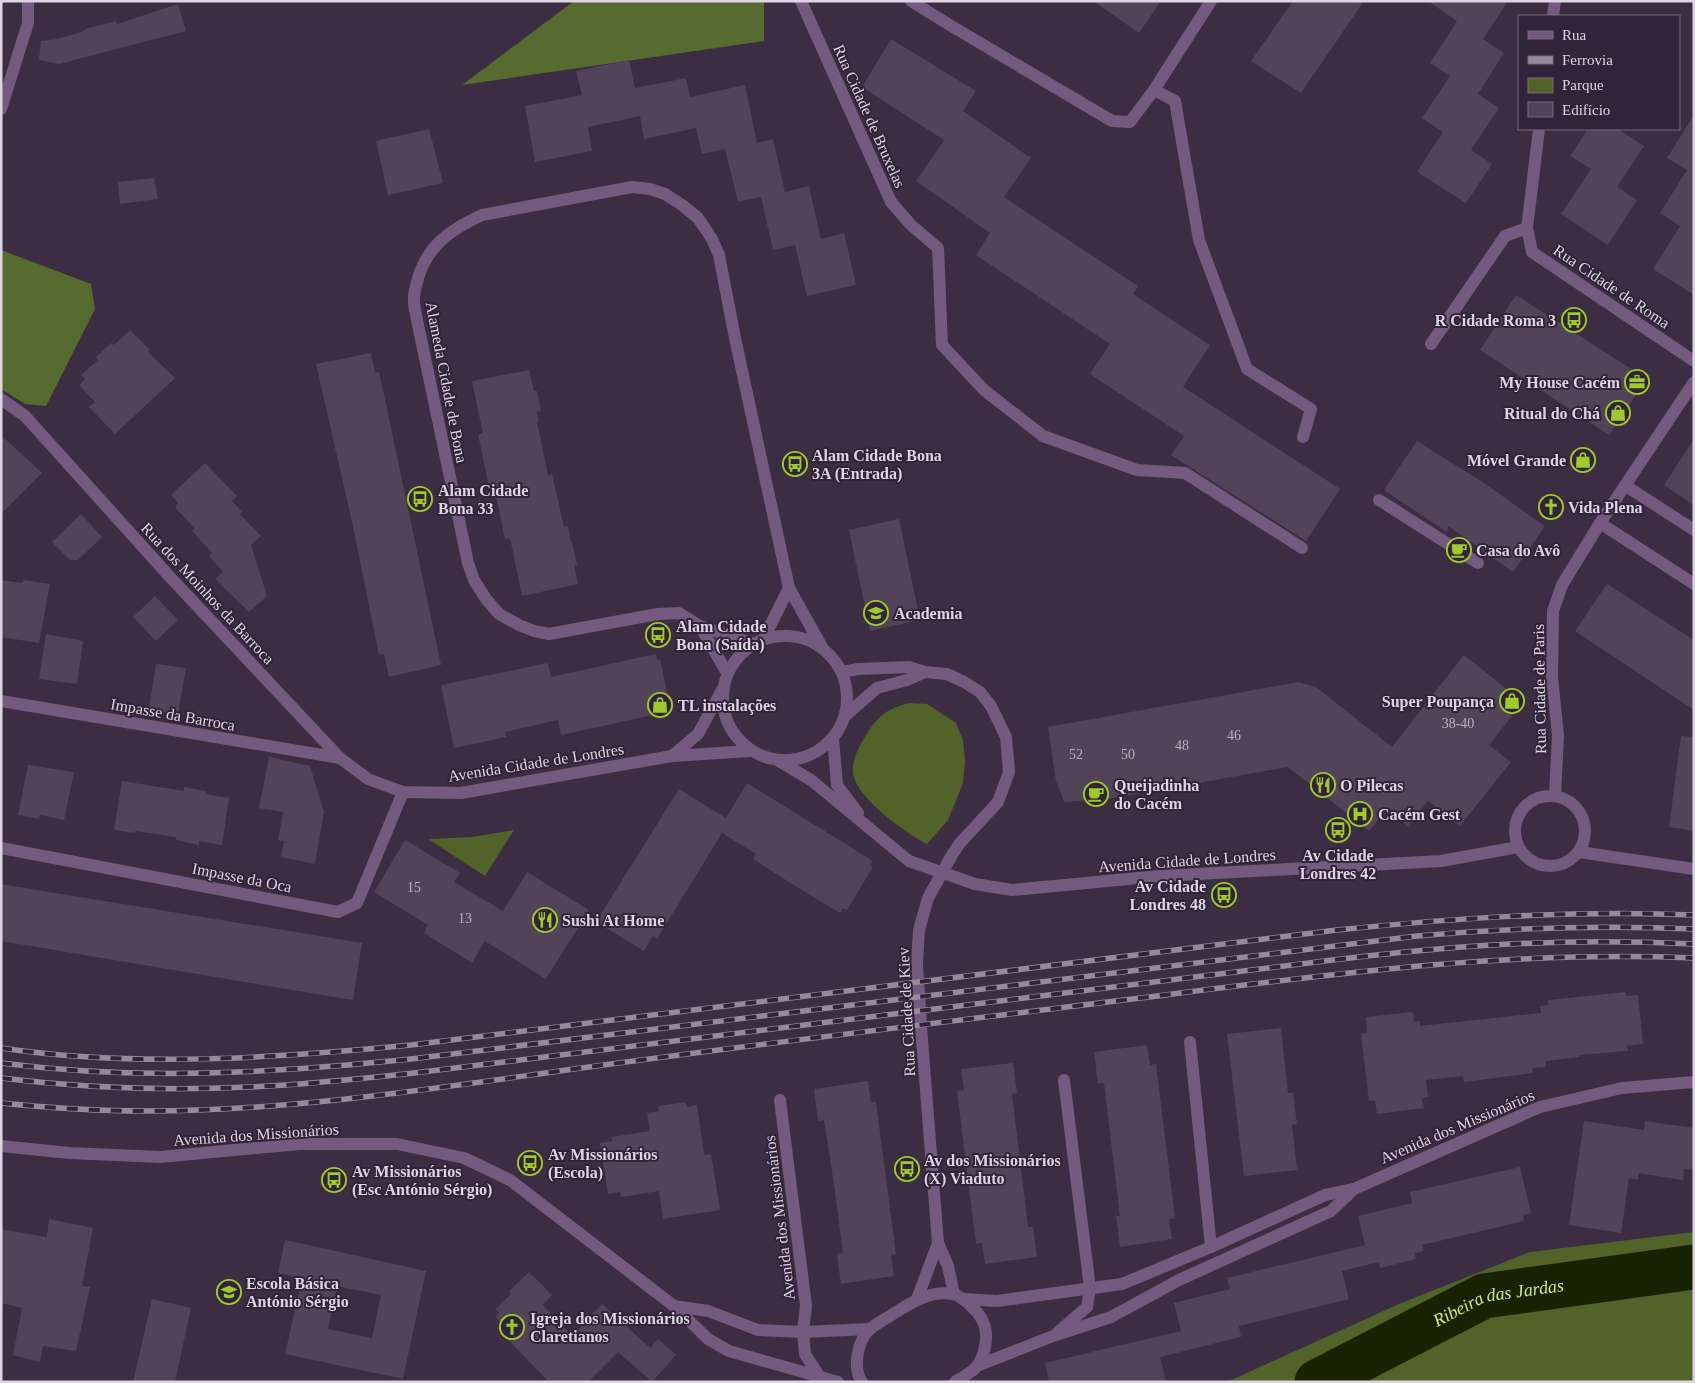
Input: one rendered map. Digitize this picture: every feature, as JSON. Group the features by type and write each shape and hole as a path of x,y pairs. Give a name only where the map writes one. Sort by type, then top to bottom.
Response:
{"street":[{"path":"1,109 28,23 28,1"},
{"name":"Rua Cidade de Bruxelas","path":"801,1 891,202 911,226 938,248 942,345 984,390 1043,436 1137,470 1185,474 1302,548"},
{"path":"912,1 956,29 1112,120 1130,122 1154,90 1211,1"},
{"path":"1553,15 1555,1"},
{"path":"1154,90 1175,101 1199,240 1247,369 1312,409 1303,437"},
{"name":"Rua Cidade de Roma","path":"1539,130 1526,228 1532,252 1694,361"},
{"name":"Alameda Cidade de Bona","path":"758,642 700,626 679,613 658,614 549,634 519,625 499,614 486,599 474,580 466,554 417,320 414,296 420,272 430,251 446,236 464,223 482,215 632,187 650,189 665,194 698,218 720,256 788,588 822,647"},
{"path":"1431,344 1505,236 1526,228"},
{"name":"Rua Cidade de Paris","path":"1555,796 1558,735 1552,677 1553,611 1562,585 1600,523 1694,382"},
{"name":"Rua dos Moinhos da Barroca","path":"1,399 25,416 170,577 340,758 368,779 403,792"},
{"path":"1626,486 1694,530"},
{"path":"1379,500 1478,563"},
{"path":"1600,523 1694,584"},
{"path":"758,642 788,588"},
{"name":"Alameda Cidade de Bona","path":"700,626 728,673"},
{"path":"672,756 698,734 723,688 728,673 739,656 758,642 778,636 794,636 822,647 834,659 842,672 847,686 848,701 845,716 838,731 827,744 812,754 796,760 779,761 751,751 737,739 728,724 723,706 723,688"},
{"name":"Rua Cidade de Kiev","path":"842,672 858,669 910,667 925,672 946,674 980,692 991,706 1006,736 1009,772 998,802 960,843 928,898 920,930 917,964 938,1243 959,1296"},
{"path":"845,716 877,688 907,680 925,672"},
{"name":"Impasse da Barroca","path":"1,701 340,758"},
{"name":"Avenida Cidade de Londres","path":"833,738 837,785 872,831"},
{"name":"Avenida Cidade de Londres","path":"403,792 461,793 672,756 751,751"},
{"name":"Avenida Cidade de Londres","path":"779,761 812,780 909,861 975,884 1012,890 1160,876 1441,861 1518,847"},
{"name":"Impasse da Oca","path":"1,848 338,912 357,903 403,792"},
{"path":"1555,796 1570,802 1582,815 1585,827 1584,841 1579,852 1570,860 1559,866 1548,867 1536,864 1526,857 1518,847 1514,832 1519,813 1528,804 1538,798 1555,796"},
{"path":"1579,852 1694,869"},
{"path":"1190,1042 1211,1247"},
{"name":"Avenida dos Missionários","path":"1053,1336 1087,1307 1090,1288 1064,1080"},
{"name":"Avenida dos Missionários","path":"917,1299 935,1294 997,1302 1122,1284 1211,1247 1325,1195 1354,1189 1540,1107 1622,1088 1694,1082"},
{"name":"Avenida dos Missionários","path":"780,1100 806,1306 803,1332 806,1354 819,1376"},
{"name":"Avenida dos Missionários","path":"1,1146 69,1153 160,1158 300,1144 397,1144 464,1158 510,1180 674,1306 708,1339 729,1351 838,1382"},
{"name":"Avenida dos Missionários","path":"955,1382 977,1366 1053,1336 1111,1317 1179,1280 1332,1211 1354,1189"},
{"name":"Rua Cidade de Kiev","path":"917,1299 938,1243"},
{"path":"959,1296 977,1311 985,1323 984,1349 977,1366"},
{"path":"862,1382 859,1378 857,1364 862,1339 870,1329 917,1299"},
{"name":"Avenida dos Missionários","path":"674,1306 708,1312 758,1330 803,1332 870,1329"}],"green space":[{"path":"574,1 764,1 764,41 462,85"},
{"path":"1,250 91,284 95,309 46,406 25,404 1,389"},
{"path":"909,703 927,704 956,723 963,741 965,760 963,783 948,820 927,844 907,832 872,804 856,783 853,773 853,763 858,750 878,719 888,711"},
{"path":"514,830 485,876 428,839 472,837"},
{"path":"1694,1232 1694,1382 1227,1382 1399,1304 1530,1252"}],"building":[{"path":"1093,1 1161,1 1139,33"},
{"path":"1293,1 1364,1 1301,93 1251,61"},
{"path":"1428,1 1508,1 1483,39 1504,53 1478,94 1499,108 1471,150 1492,164 1466,203 1417,172 1443,132 1422,118 1450,76 1430,63 1457,21"},
{"path":"178,4 186,31 59,64 39,60 41,41 58,39 84,31 85,29 116,21 117,24"},
{"path":"891,39 976,91 963,111 1031,158 1004,197 1138,286 1133,294 1210,345 1183,387 1340,489 1306,541 1171,455 1184,436 1090,374 1110,344 976,255 990,233 916,181 944,140 862,87"},
{"path":"629,60 635,88 686,78 690,97 745,85 757,143 773,139 785,192 809,186 821,239 844,233 856,285 807,296 795,245 773,250 761,197 738,202 725,149 702,154 696,128 644,139 640,116 588,127 592,151 535,162 525,106 582,95 576,71"},
{"path":"1694,115 1694,295 1653,269 1680,226 1660,213 1687,170 1667,158"},
{"path":"429,129 443,183 388,195 376,141"},
{"path":"1587,130 1620,130 1644,146 1617,187 1637,200 1608,245 1561,214 1591,169 1570,156"},
{"path":"154,178 158,199 120,204 118,182"},
{"path":"1516,295 1647,379 1609,435 1480,350"},
{"path":"130,330 150,350 148,352 175,378 115,434 89,407 95,402 79,385 85,379 81,375 98,360 96,357 111,343 114,345"},
{"path":"371,353 375,373 379,372 441,665 389,677 384,654 379,655 354,531 316,364"},
{"path":"529,370 534,391 537,391 541,411 537,412 539,422 537,422 548,475 552,474 564,527 568,526 577,565 574,565 578,584 522,596 510,538 505,539 494,486 489,487 478,434 483,434 472,381"},
{"path":"1,435 42,473 1,514"},
{"path":"1694,439 1694,505 1664,485"},
{"path":"1417,441 1481,481 1545,526 1513,572 1448,526 1447,532 1384,490"},
{"path":"205,463 237,496 232,501 242,512 240,514 261,536 251,545 267,596 249,612 215,579 223,572 209,556 212,553 192,531 195,529 175,507 178,503 171,495"},
{"path":"81,514 102,537 78,560 70,560 52,542"},
{"path":"899,519 920,620 870,631 849,530"},
{"path":"1,580 22,583 24,580 50,584 39,643 1,637"},
{"path":"1607,584 1694,640 1694,710 1575,631"},
{"path":"155,596 178,620 156,641 133,617"},
{"path":"46,634 83,641 77,684 39,679"},
{"path":"656,654 657,660 660,659 671,711 561,735 558,720 505,732 506,737 454,748 441,685 548,663 551,677"},
{"path":"1464,655 1523,702 1489,745 1511,762 1460,826 1428,801 1408,826 1387,809 1369,831 1288,767 1107,799 1064,802 1056,781 1048,727 1299,682 1316,687 1392,747"},
{"path":"156,664 186,668 178,714 149,709"},
{"path":"1681,736 1694,737 1694,831 1669,827"},
{"path":"269,757 310,766 324,812 315,864 281,857 284,841 278,840 283,812 259,808"},
{"path":"28,765 74,772 64,820 40,815 39,819 18,815"},
{"path":"122,781 184,791 184,787 206,791 206,794 229,798 222,845 199,841 199,845 176,840 176,837 114,830"},
{"path":"747,783 873,861 870,865 873,867 847,910 843,908 840,913 792,884 753,859 756,854 722,833 657,939 653,936 644,951 596,922 679,789 726,818"},
{"path":"405,840 460,873 454,882 503,911 527,872 589,910 546,979 485,941 472,963 424,933 428,925 374,892"},
{"path":"1,884 362,943 353,1000 1,941"},
{"path":"1626,992 1626,996 1638,995 1643,1044 1627,1046 1628,1051 1579,1055 1579,1057 1546,1061 1546,1067 1532,1068 1533,1073 1464,1082 1463,1076 1426,1080 1428,1097 1422,1098 1424,1108 1377,1114 1375,1100 1369,1101 1361,1034 1367,1033 1366,1017 1413,1012 1414,1022 1420,1021 1420,1026 1541,1013 1540,1006 1548,1005 1548,1000"},
{"path":"1281,1028 1288,1093 1293,1093 1297,1124 1292,1125 1297,1170 1244,1176 1227,1034"},
{"path":"1147,1045 1150,1065 1156,1064 1175,1218 1169,1219 1172,1239 1120,1247 1116,1216 1120,1216 1104,1083 1098,1084 1094,1052"},
{"path":"1013,1063 1017,1093 1012,1094 1028,1227 1033,1227 1037,1257 985,1264 982,1243 976,1244 957,1091 964,1090 961,1069"},
{"path":"868,1081 871,1102 876,1102 896,1254 891,1255 894,1276 841,1284 837,1254 843,1253 834,1185 824,1120 818,1121 814,1089"},
{"path":"686,1102 687,1107 697,1105 704,1155 711,1154 720,1210 663,1219 659,1191 621,1197 620,1192 608,1194 600,1143 612,1141 612,1137 650,1131 647,1113 659,1111 658,1106"},
{"path":"1584,1121 1644,1130 1645,1121 1694,1128 1694,1170 1684,1169 1683,1180 1638,1173 1638,1180 1629,1178 1621,1233 1569,1225"},
{"path":"1520,1167 1531,1213 1523,1215 1524,1221 1422,1245 1424,1251 1414,1253 1416,1259 1380,1268 1379,1262 1342,1271 1349,1299 1239,1326 1241,1337 1160,1357 1166,1382 1049,1382 1045,1363 1181,1331 1174,1303 1230,1289 1227,1278 1365,1245 1358,1216 1412,1203 1410,1192"},
{"path":"49,1219 93,1228 82,1286 90,1287 76,1351 43,1346 40,1362 13,1355 22,1308 1,1303 1,1229 47,1237"},
{"path":"285,1240 426,1271 403,1379 285,1354 302,1278 278,1273","holes":["337,1286 381,1295 372,1338 328,1329"]},
{"path":"529,1272 552,1295 543,1305 572,1336 602,1304 650,1348 658,1339 676,1355 652,1382 618,1352 588,1382 549,1382 497,1328 502,1323 495,1317 499,1313 495,1309 511,1294 509,1291"},
{"path":"152,1299 191,1308 175,1382 133,1382"}],"waterway":[{"name":"Ribeira das Jardas","path":"1317,1382 1484,1296 1694,1267"}],"railway":[{"path":"1,1048 103,1058 206,1059 309,1054 411,1045 1337,930 1426,922 1560,914 1694,915"},
{"path":"1,1063 53,1069 155,1073 257,1071 359,1064 1417,936 1555,928 1694,929"},
{"path":"1,1078 63,1084 155,1089 269,1086 352,1080 1398,953 1474,946 1543,943 1619,942 1694,944"},
{"path":"1,1103 74,1109 146,1111 257,1107 424,1090 795,1040 1347,973 1485,961 1624,956 1694,958"}],"place":[{"name":"R Cidade Roma 3","path":"1574,320"},
{"name":"My House Cacém","path":"1637,382"},
{"name":"Ritual do Chá","path":"1618,413"},
{"name":"Móvel Grande","path":"1583,460"},
{"name":"Alam Cidade Bona 3A (Entrada)","path":"795,464"},
{"name":"Alam Cidade Bona 33","path":"420,499"},
{"name":"Vida Plena","path":"1551,507"},
{"name":"Casa do Avô","path":"1459,550"},
{"name":"Academia","path":"876,613"},
{"name":"Alam Cidade Bona (Saída)","path":"658,635"},
{"name":"Super Poupança","path":"1512,701"},
{"name":"TL instalações","path":"660,705"},
{"name":"O Pilecas","path":"1323,785"},
{"name":"Queijadinha do Cacém","path":"1096,794"},
{"name":"Cacém Gest","path":"1360,814"},
{"name":"Av Cidade Londres 42","path":"1338,830"},
{"name":"Av Cidade Londres 48","path":"1224,895"},
{"name":"Sushi At Home","path":"545,920"},
{"name":"Av Missionários (Escola)","path":"530,1163"},
{"name":"Av dos Missionários (X) Viaduto","path":"907,1169"},
{"name":"Av Missionários (Esc António Sérgio)","path":"334,1180"},
{"name":"Escola Básica António Sérgio","path":"229,1292"},
{"name":"Igreja dos Missionários Claretianos","path":"512,1327"}]}
